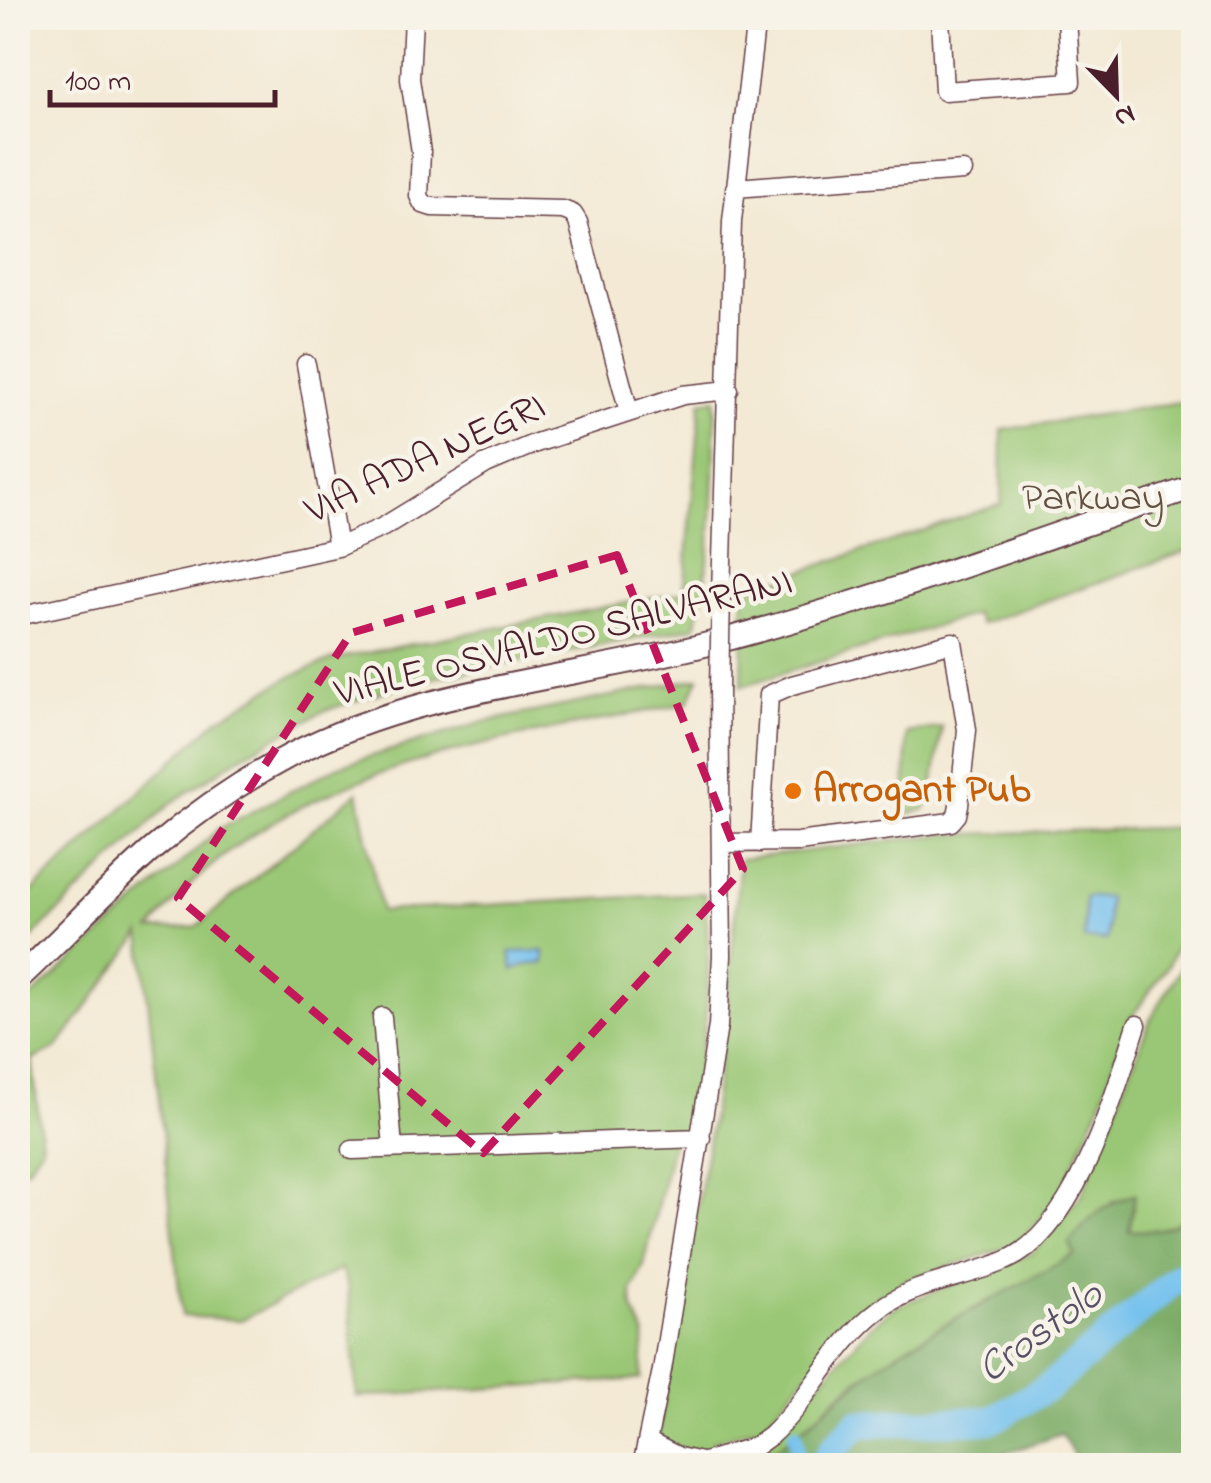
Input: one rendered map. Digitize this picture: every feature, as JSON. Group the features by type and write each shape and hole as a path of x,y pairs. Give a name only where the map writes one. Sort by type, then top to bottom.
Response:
{"main road":[{"name":"VIALE OSVALDO SALVARANI","path":"18,979 152,850 204,808 263,770 338,734 438,702 646,659 779,625 1194,487"}],"street":[{"path":"413,18 410,79 420,152 419,196 423,204 563,210 572,214 578,222 629,412"},
{"path":"642,1466 701,1138 721,990 719,689 734,188 756,18"},
{"path":"940,18 944,91 1071,82 1067,18"},
{"path":"734,188 963,172"},
{"path":"306,364 338,547"},
{"name":"VIA ADA NEGRI","path":"18,616 338,547 383,527 486,464 536,443 683,395 729,390"},
{"path":"722,843 760,843 798,842 951,822 958,815 967,730 953,642 792,685 769,696 760,843"},
{"path":"382,1017 392,1148"},
{"path":"649,1442 696,1464 756,1446 770,1436 854,1333 879,1309 908,1292 1003,1262 1033,1244 1060,1214 1082,1170 1137,1025"},
{"path":"352,1150 701,1138"}],"highlighted area":[{"path":"617,555 743,869 483,1153 178,898 351,633"}],"green space":[{"path":"716,398 710,543 695,627 408,683 324,711 241,756 170,804 18,951 18,905 217,720 289,677 334,659 684,592 701,402"},
{"name":"Parkway","path":"1193,400 1193,549 980,624 975,614 742,686 744,591 1001,504 1002,430"},
{"path":"699,678 688,703 467,748 395,768 326,795 261,829 202,874 151,930 196,927 358,792 381,911 704,893 708,979 691,1121 687,1138 673,1139 644,1265 632,1290 633,1309 645,1335 641,1379 357,1397 348,1288 341,1269 241,1320 182,1316 141,934 57,1048 32,1060 42,1146 27,1168 18,1170 18,1009 219,829 339,766 484,722"},
{"path":"942,727 931,801 924,810 905,814 907,733"},
{"path":"1193,827 1193,889 1186,924 1168,966 1128,1022 1100,1105 1054,1207 1016,1245 904,1281 868,1304 762,1426 712,1442 714,1451 688,1453 657,1438 709,1137 728,994 740,859 938,835"},
{"path":"1193,947 1194,1208 1185,1221 1155,1231 1129,1231 1135,1195 1112,1202 1076,1254 884,1362 851,1385 780,1449 748,1465 703,1466 759,1449 872,1325 895,1307 1032,1253 1082,1194 1151,1018"},
{"path":"1135,1194 1129,1231 1173,1225 1193,1208 1193,1465 1080,1465 1061,1434 1007,1453 934,1465 748,1465 784,1443 905,1348 1075,1254 1069,1243 1083,1226 1106,1207"}],"water":[{"path":"1085,897 1108,897 1107,940 1084,939"},
{"path":"544,951 544,963 513,970 510,952"}],"waterway":[{"name":"Crostolo","path":"822,1466 858,1424 992,1420 1050,1386 1179,1277 1194,1272"},
{"path":"795,1434 799,1457 807,1466"}],"place":[{"name":"Arrogant Pub","path":"793,791"}]}
